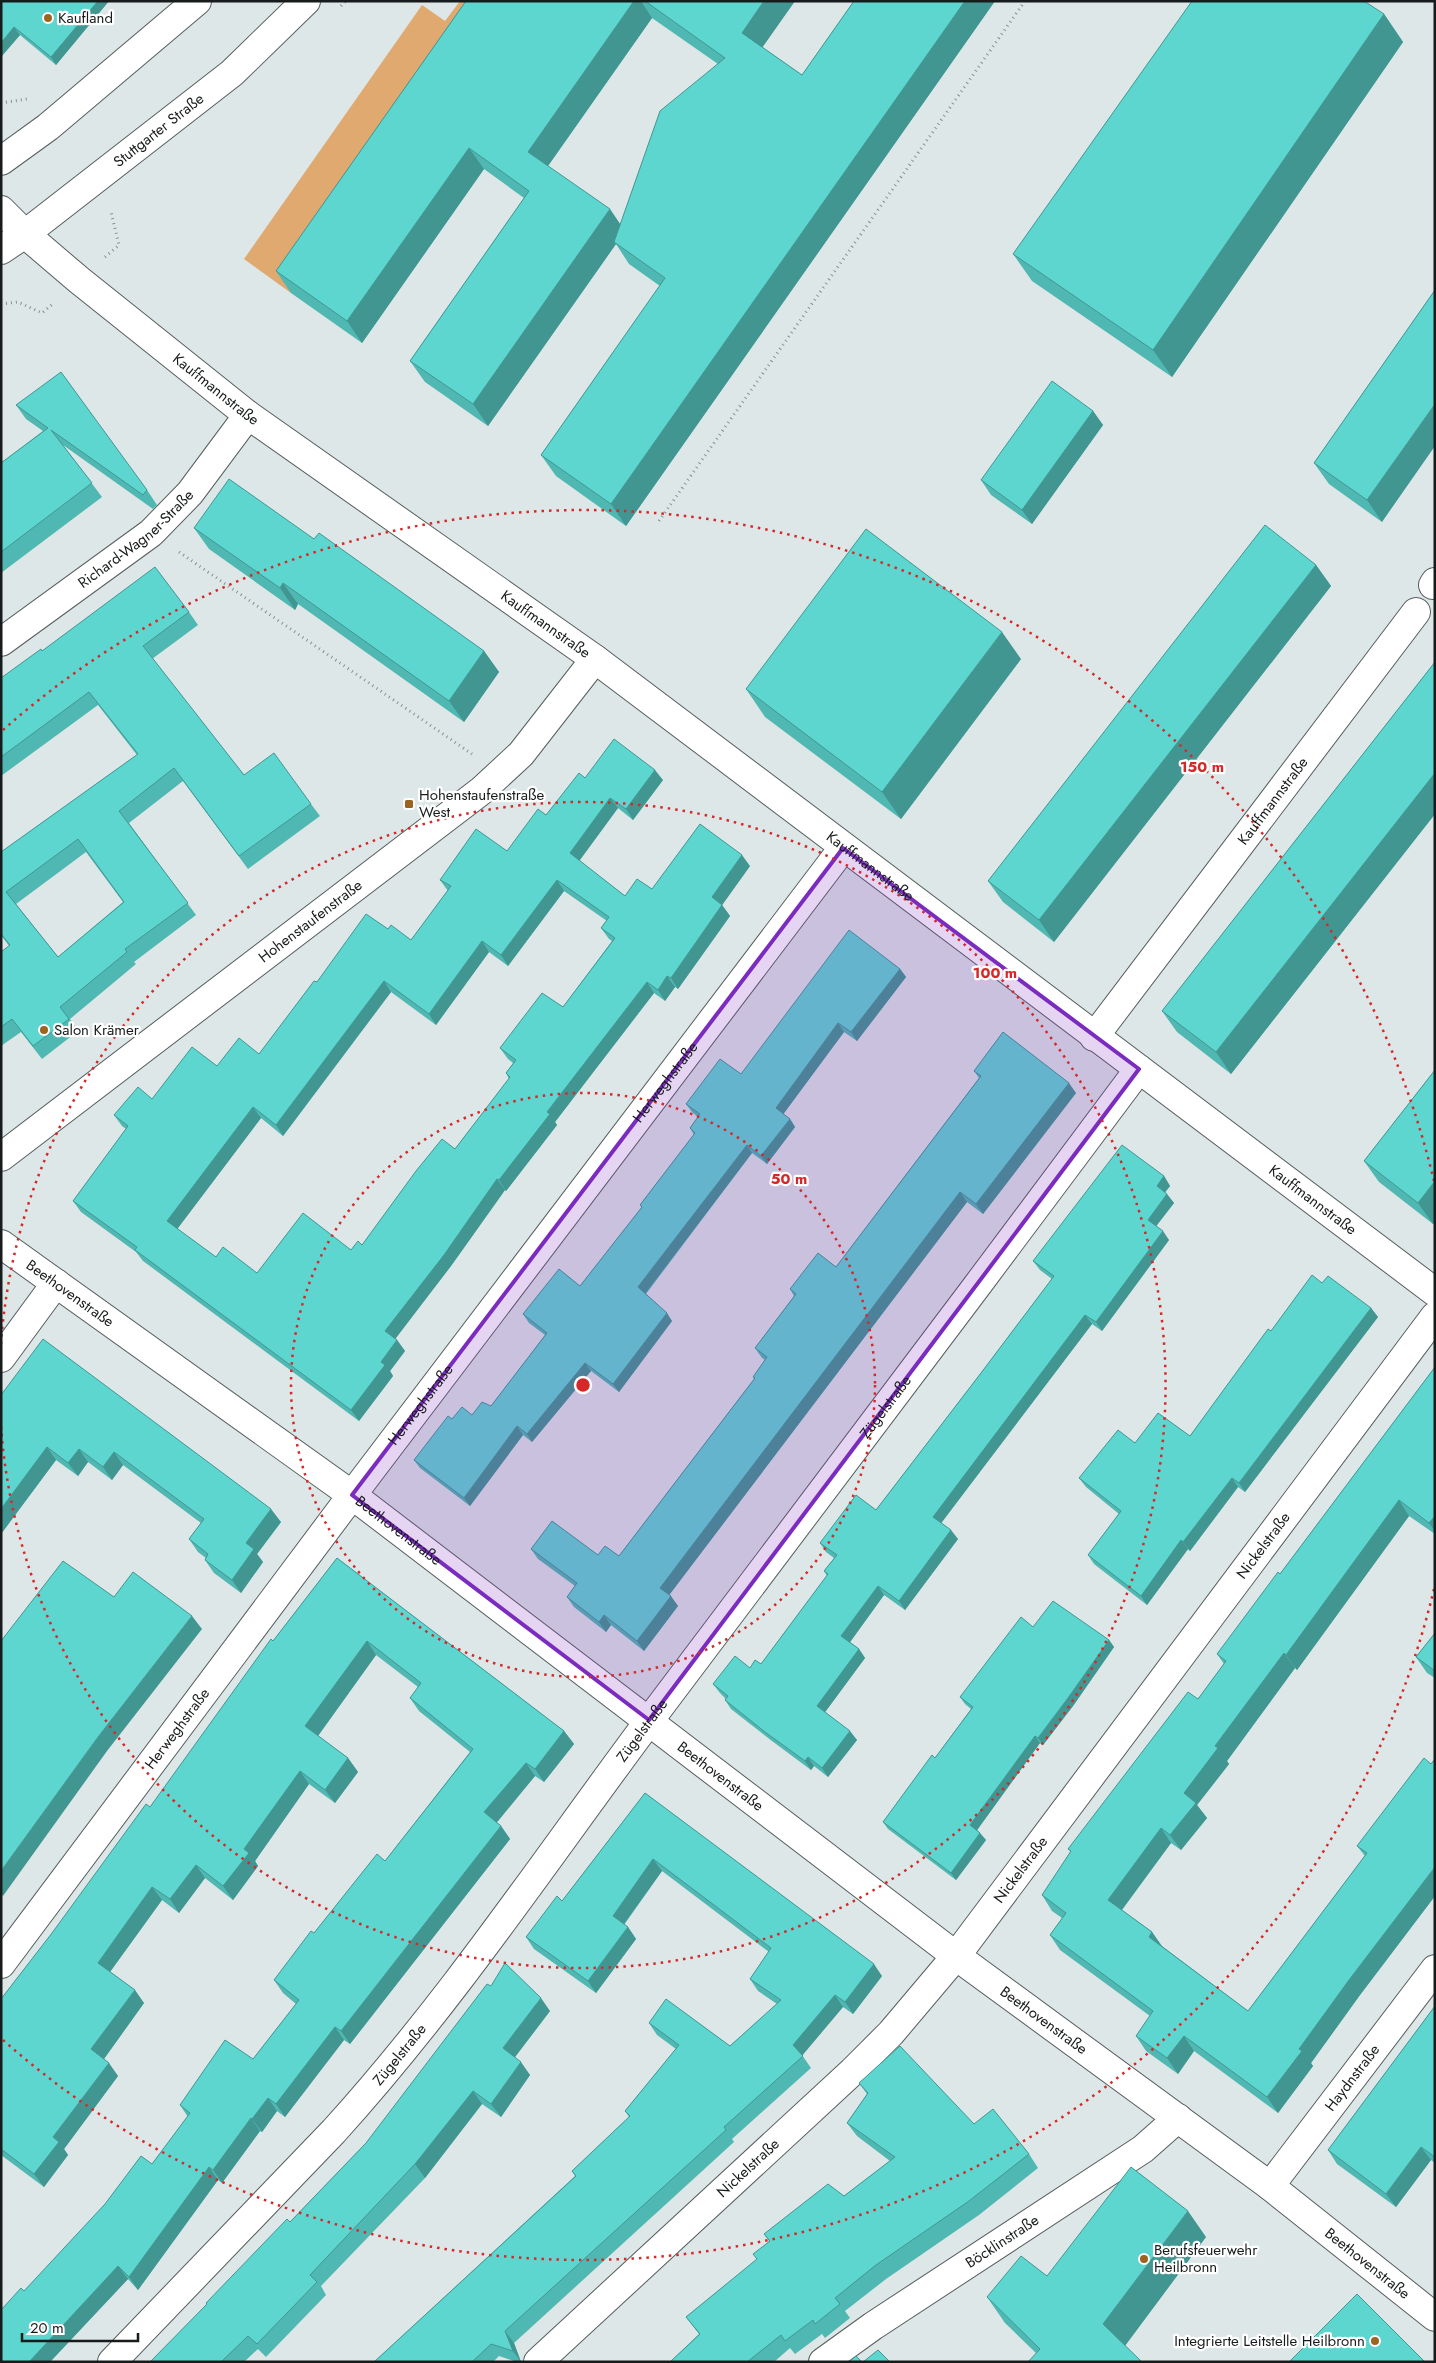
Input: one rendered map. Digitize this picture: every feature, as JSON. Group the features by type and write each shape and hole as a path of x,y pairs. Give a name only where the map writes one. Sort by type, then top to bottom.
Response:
{"street":[{"path":"1,161 54,122 198,1"},
{"name":"Stuttgarter Straße","path":"1,250 25,234 232,73 306,1"},
{"name":"Kauffmannstraße","path":"1,210 25,234 79,280 248,415 595,659 842,848 1435,1292"},
{"name":"Richard-Wagner-Straße","path":"1,642 151,533 190,493 248,415"},
{"name":"Kauffmannstraße","path":"1094,1037 1416,612"},
{"name":"Hohenstaufenstraße","path":"1,1157 481,791 532,740 595,659"},
{"name":"Herweghstraße","path":"1,1964 352,1495 842,848"},
{"name":"Zügelstraße","path":"112,2362 366,2096 441,2001 649,1720 1139,1069"},
{"name":"Beethovenstraße","path":"1,1244 352,1495 956,1956 1270,2186 1435,2317"},
{"path":"1,1358 56,1283"},
{"name":"Nickelstraße","path":"538,2362 853,2071 891,2033 956,1956 1435,1316"},
{"name":"Haydnstraße","path":"1270,2186 1435,1969"},
{"name":"Böcklinstraße","path":"823,2362 873,2326 1143,2149 1178,2118"}],"path":[{"path":"340,8 346,1"},
{"path":"659,521 1025,1"},
{"path":"1,304 18,302 42,313 119,245 110,213 116,208"},
{"path":"151,533 499,774"}],"highlighted area":[{"path":"843,848 1139,1069 649,1720 352,1495"}],"shaded area":[{"path":"460,1 496,1 291,293 244,259 422,5 445,21"}],"building":[{"name":"Kaufland","path":"1,1 98,1 51,57 14,27 1,43"},
{"path":"466,1 634,1 528,152 610,209 473,404 410,361 529,191 469,148 347,321 276,271"},
{"path":"645,1 764,1 742,33 802,75 854,1 965,1 611,504 541,455 665,278 614,242 660,111 725,58"},
{"path":"1192,1 1364,1 1384,14 1153,350 1013,254"},
{"path":"1435,290 1435,404 1367,500 1314,463"},
{"path":"61,372 147,490 143,495 51,430 92,483 1,552 1,463 48,428 16,405"},
{"path":"1052,381 1093,411 1022,510 981,480"},
{"path":"229,479 314,539 319,533 484,651 449,701 283,583 280,588 194,528"},
{"path":"1265,525 1316,565 1039,920 988,881"},
{"path":"866,529 1002,632 882,792 746,689"},
{"path":"155,567 189,612 143,646 244,775 274,753 311,804 239,856 174,768 119,811 188,903 125,949 127,952 60,1007 69,1019 33,1046 12,1019 1,1027 1,952 10,945 1,934 1,852 138,754 89,692 1,757 1,678 41,649 42,651","holes":["78,839 124,902 58,957 6,892"]},
{"path":"1435,662 1435,773 1216,1052 1162,1011"},
{"path":"614,739 655,770 626,809 610,798 570,853 625,896 637,879 652,889 700,824 742,855 712,897 722,905 671,978 667,976 658,990 647,982 547,1112 550,1114 499,1180 497,1179 444,1255 385,1331 397,1340 381,1362 385,1365 351,1410 135,1250 137,1247 73,1201 128,1126 114,1115 138,1087 152,1099 192,1047 217,1066 239,1038 259,1054 314,981 317,982 366,914 388,929 391,925 411,940 451,886 440,880 476,829 507,851 538,809 546,815 579,773 585,778","holes":["557,880 609,917 601,928 615,938 563,1007 542,993 500,1048 516,1060 506,1073 510,1077 455,1149 442,1139 362,1245 358,1241 351,1250 303,1213 257,1273 223,1247 216,1257 167,1221 253,1107 276,1125 384,981 429,1014 482,941 501,955"]},
{"path":"849,930 900,969 851,1032 838,1023 776,1108 790,1119 761,1156 747,1145 638,1287 667,1313 613,1384 585,1363 527,1434 517,1426 464,1498 414,1460 448,1416 452,1419 462,1407 472,1415 482,1402 491,1406 547,1333 523,1314 559,1269 580,1286 642,1207 640,1205 695,1133 690,1128 700,1114 686,1104 720,1059 741,1074"},
{"path":"1003,1032 1069,1083 976,1204 960,1192 660,1588 671,1596 637,1641 604,1615 599,1622 567,1597 577,1583 531,1549 552,1521 598,1555 605,1546 619,1556 755,1378 753,1377 767,1357 755,1348 796,1294 790,1289 818,1253 836,1267 981,1076 974,1071"},
{"path":"1435,1070 1435,1181 1418,1203 1364,1161"},
{"path":"1122,1145 1164,1176 1157,1186 1167,1194 1148,1220 1163,1231 1096,1322 1085,1315 933,1517 951,1530 899,1601 878,1586 841,1636 859,1649 817,1706 850,1731 822,1768 808,1757 805,1761 725,1700 728,1696 713,1684 735,1656 750,1668 755,1660 761,1664 828,1574 824,1571 837,1555 820,1543 856,1495 876,1510 981,1373 1054,1276 1033,1261"},
{"path":"1312,1275 1322,1283 1328,1276 1371,1308 1239,1483 1232,1478 1183,1542 1181,1540 1141,1596 1088,1555 1121,1511 1079,1478 1118,1430 1135,1443 1158,1413 1190,1436 1268,1329 1271,1331"},
{"path":"43,1339 271,1509 246,1543 254,1549 232,1580 205,1560 208,1554 189,1539 204,1519 114,1452 103,1467 79,1449 68,1463 47,1447 1,1509 1,1395"},
{"path":"1435,1367 1435,1516 1429,1523 1399,1500 1286,1655 1284,1653 1215,1746 1218,1748 1184,1793 1196,1803 1170,1835 1161,1828 1108,1900 1152,1932 1149,1937 1248,2011 1367,1853 1357,1846 1424,1758 1431,1764 1435,1759 1435,1867 1349,1980 1299,2049 1302,2051 1267,2097 1184,2036 1167,2058 1136,2036 1153,2011 1050,1935 1066,1913 1042,1895 1071,1851 1068,1849 1188,1692 1198,1699 1226,1661 1217,1654 1278,1572 1280,1574"},
{"path":"337,1558 564,1731 535,1769 526,1763 484,1812 501,1826 341,2031 335,2027 276,2104 268,2098 213,2170 209,2167 129,2277 118,2266 29,2362 1,2362 1,2310 21,2288 24,2291 105,2204 141,2156 152,2164 190,2113 180,2105 225,2040 253,2059 299,2000 274,1980 311,1931 314,1933 377,1854 385,1861 473,1749 410,1698 421,1683 367,1641 305,1726 348,1758 325,1790 300,1771 244,1849 249,1853 223,1886 196,1865 170,1899 152,1887 98,1963 135,1990 91,2049 109,2063 53,2137 59,2142 34,2174 1,2149 1,1999 52,1933 146,1804 150,1807 271,1639 273,1641"},
{"path":"63,1561 114,1597 133,1572 192,1616 98,1737 1,1871 1,1641"},
{"path":"1053,1601 1109,1640 1038,1738 1035,1736 970,1825 980,1833 951,1873 883,1822 932,1755 935,1758 973,1707 960,1697 1021,1617 1033,1627"},
{"path":"1435,1633 1435,1671 1416,1657"},
{"path":"645,1793 874,1964 845,2002 835,1995 793,2045 803,2056 724,2127 726,2130 505,2331 513,2351 491,2344 472,2362 374,2362 576,2176 572,2171 630,2116 625,2111 679,2045 649,2023 666,1999 730,2046 781,2000 750,1979 771,1948 653,1859 613,1916 628,1927 588,1981 526,1937 557,1896 562,1901"},
{"path":"505,1963 541,1998 503,2048 521,2062 491,2104 473,2091 415,2164 310,2275 317,2282 257,2344 248,2336 221,2362 150,2362 287,2219 290,2222 366,2143 487,1984 491,1986"},
{"path":"1435,2006 1435,2157 1421,2147 1386,2194 1328,2150"},
{"path":"900,2046 974,2124 993,2109 1029,2154 969,2201 876,2265 835,2298 840,2304 815,2324 813,2320 785,2341 781,2335 747,2362 670,2362 700,2334 686,2317 757,2259 753,2254 770,2241 764,2234 828,2184 844,2196 895,2157 847,2123 868,2093 859,2083"},
{"name":"Berufsfeuerwehr Heilbronn","path":"1131,2167 1188,2211 1103,2324 1142,2362 1028,2362 1040,2349 987,2297 1021,2256 1047,2276"},
{"path":"1357,2294 1425,2362 1289,2362"},
{"path":"878,2350 890,2362 863,2362"},
{"path":"856,2356 862,2362 849,2362"}],"place":[{"name":"Kaufland","path":"48,18"},
{"name":"Hohenstaufenstraße West","path":"409,804"},
{"name":"Salon Krämer","path":"44,1030"},
{"name":"Berufsfeuerwehr Heilbronn","path":"1144,2259"},
{"name":"Integrierte Leitstelle Heilbronn","path":"1375,2341"}]}
